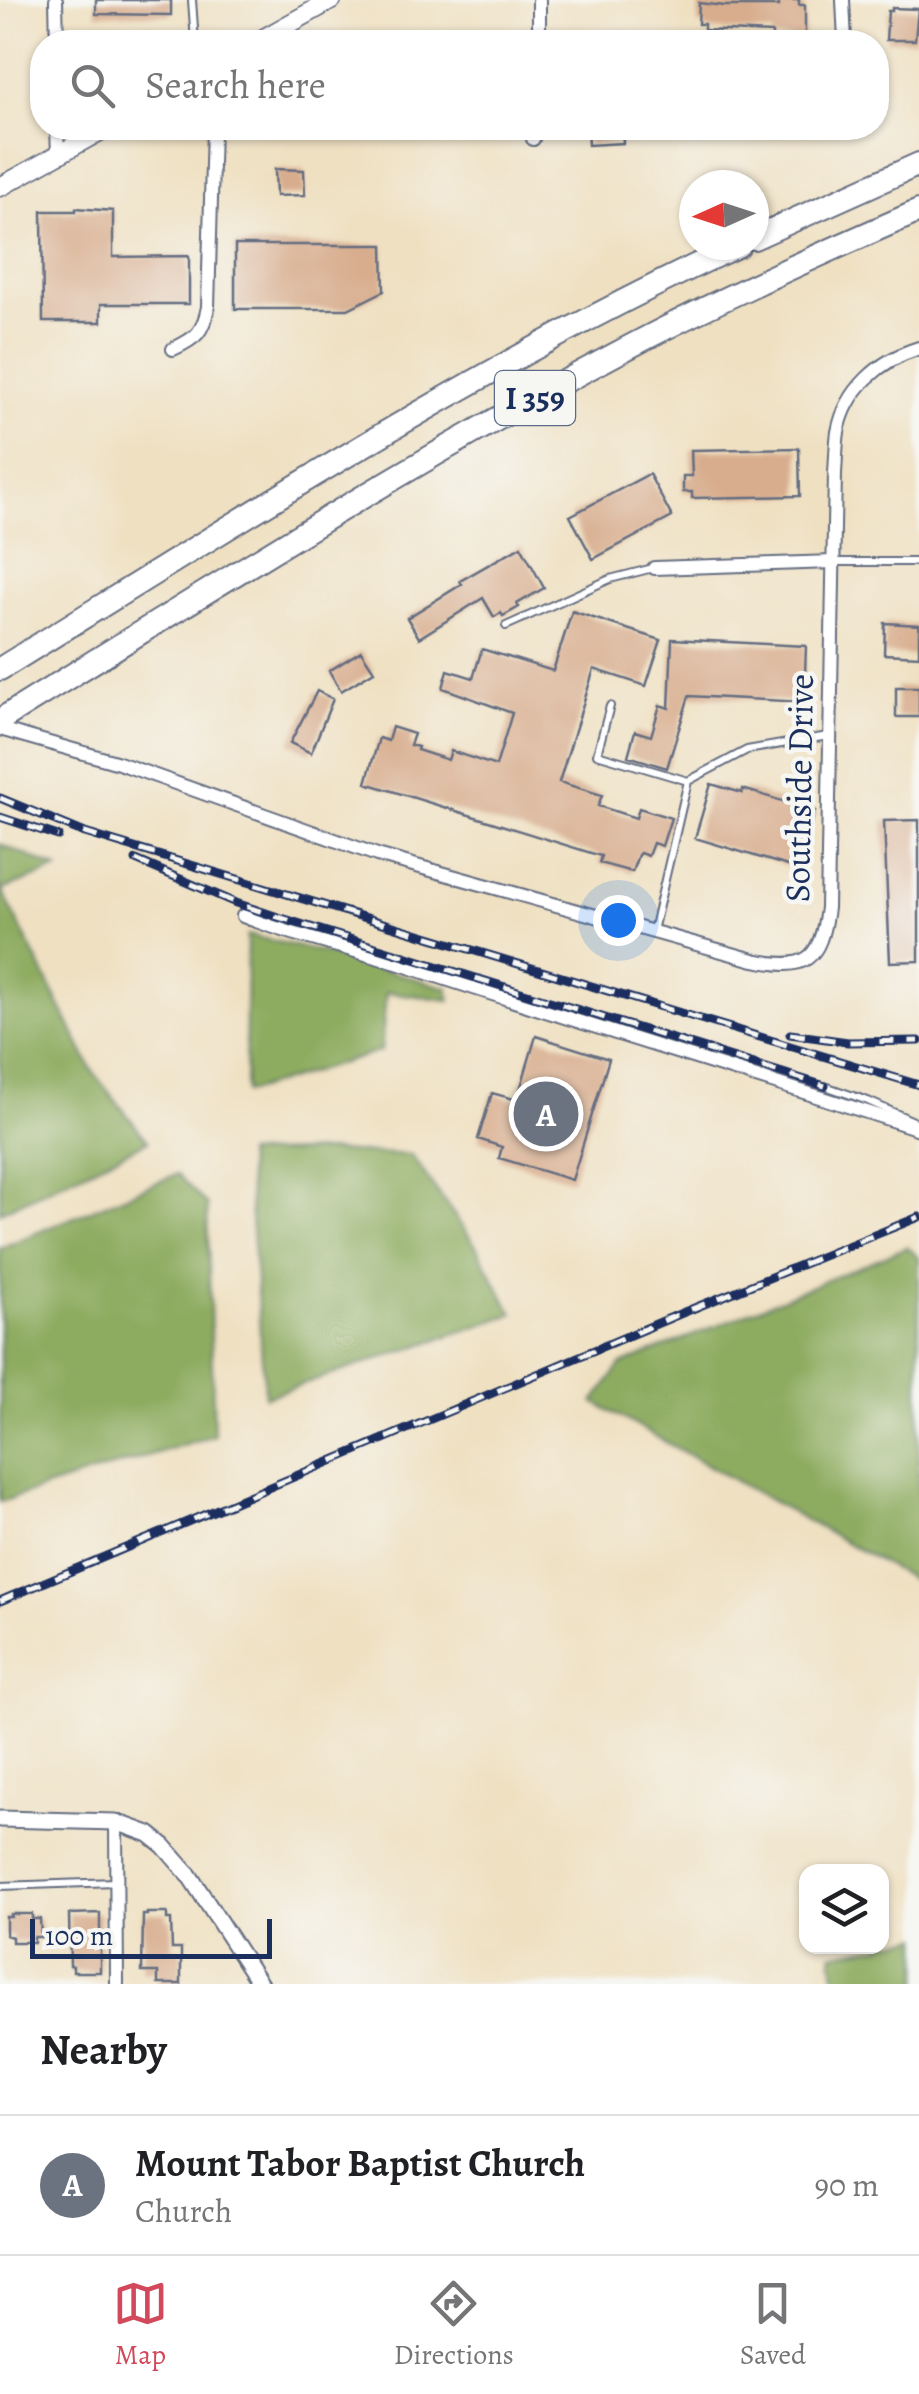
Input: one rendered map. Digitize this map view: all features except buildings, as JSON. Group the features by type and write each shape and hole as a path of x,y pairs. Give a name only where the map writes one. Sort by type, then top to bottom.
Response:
{"highway":[{"path":"769,231 919,164"},
{"name":"I 359","path":"0,720 394,479 566,381 741,291 919,210"},
{"name":"I 359","path":"0,669 433,405 709,260"}],"main road":[{"path":"278,30 332,0"},
{"path":"0,187 84,140"}],"street":[{"path":"56,0 57,30"},
{"path":"539,0 539,30"},
{"path":"843,0 844,30"},
{"path":"58,140 58,154"},
{"path":"173,349 191,341 204,326 208,307 213,140"},
{"name":"Southside Drive","path":"0,729 119,764 377,855 771,964 806,960 819,946 827,908 838,433 853,395 880,366 919,348"},
{"path":"654,568 834,562"},
{"path":"243,916 919,1126"},
{"path":"0,1819 116,1822 148,1834 177,1860 260,1984"},
{"path":"116,1822 118,1984"}],"lane":[{"path":"192,0 194,30"},
{"path":"834,562 919,562"},
{"path":"506,626 610,579 654,568"},
{"path":"610,706 597,754 688,782 747,750 830,736"},
{"path":"653,932 688,782"},
{"path":"825,1086 868,1101 919,1126"},
{"path":"0,1886 116,1882"}],"green space":[{"path":"0,844 58,869 2,890 93,1072 148,1141 0,1212"},
{"path":"247,935 448,988 450,1000 386,992 381,1051 245,1093"},
{"path":"332,1151 411,1155 476,1246 513,1314 265,1397 246,1154"},
{"path":"177,1174 207,1205 214,1435 0,1502 0,1248"},
{"path":"907,1247 919,1258 919,1583 594,1402 621,1365"},
{"path":"919,1937 919,1984 836,1984 832,1954 889,1954 889,1943"}],"railway":[{"path":"0,798 85,833 919,1085"},
{"path":"0,817 58,836"},
{"path":"136,860 275,916 825,1086"},
{"path":"790,1034 848,1042 919,1041"},
{"path":"0,1601 919,1217"}],"place":[{"name":"Mount Tabor Baptist Church","path":"546,1114"}]}
